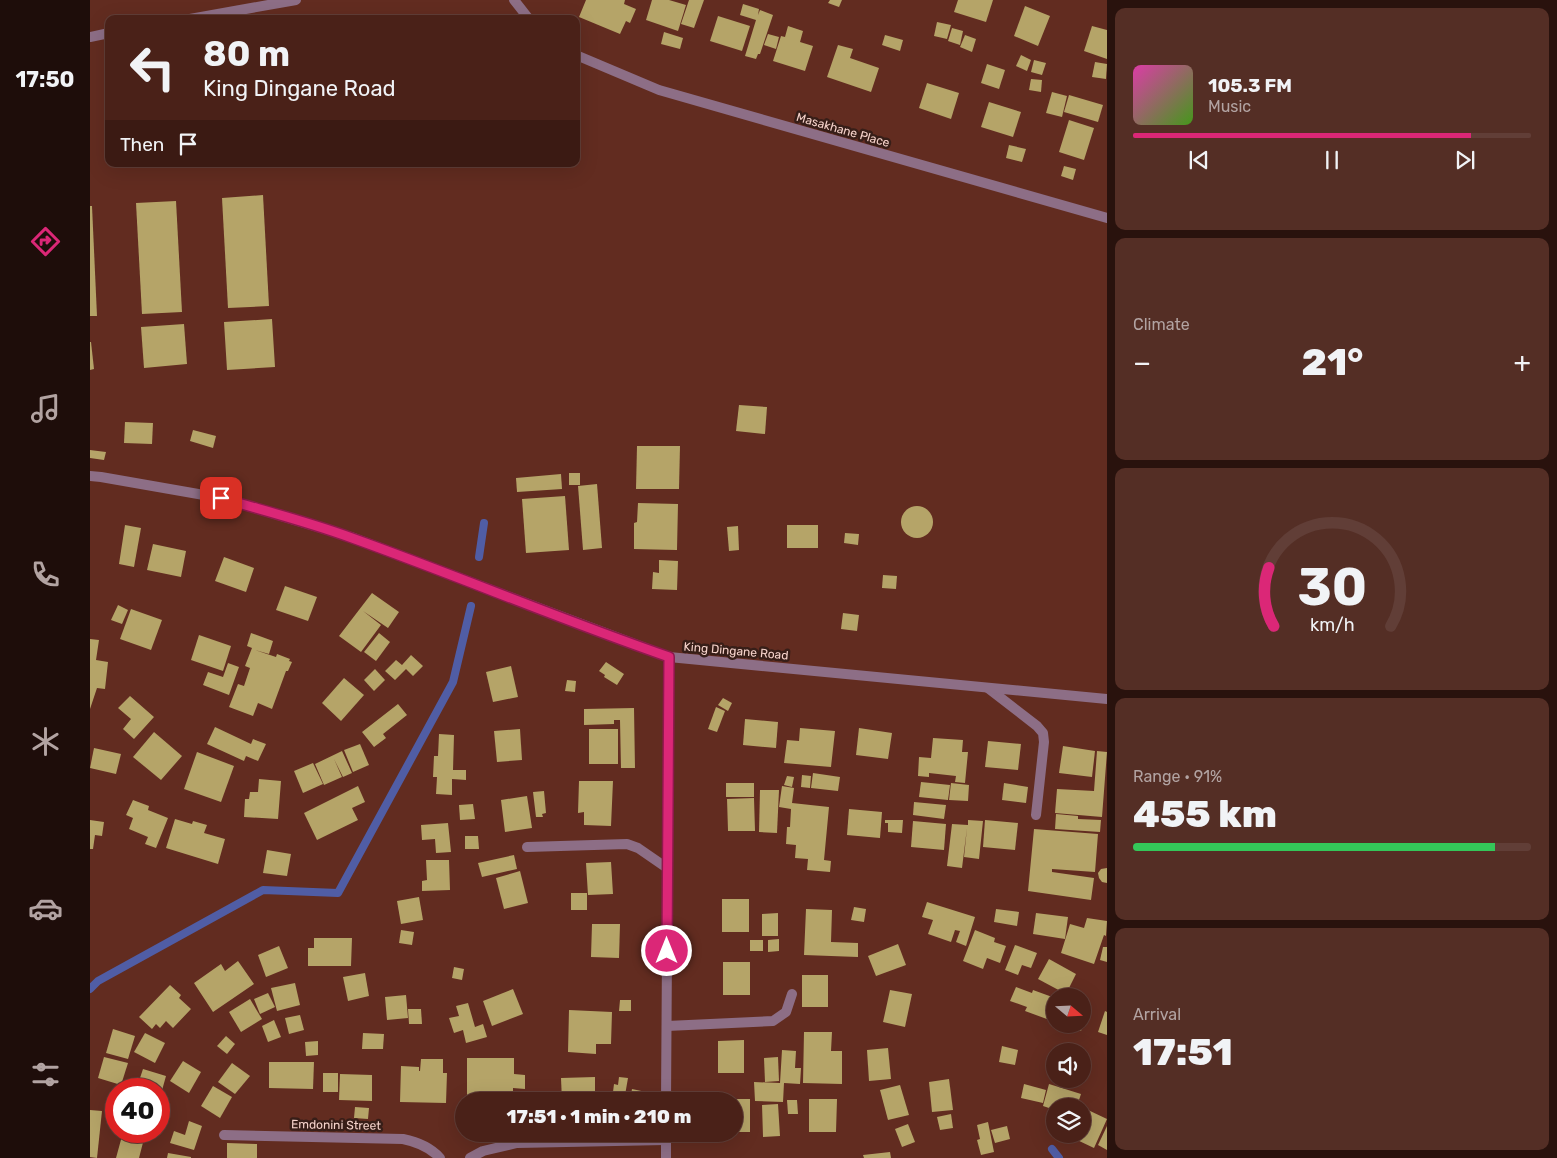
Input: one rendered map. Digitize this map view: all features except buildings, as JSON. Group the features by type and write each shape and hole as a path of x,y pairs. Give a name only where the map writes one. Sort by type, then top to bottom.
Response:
{"street":[{"path":"212,15 296,0"},
{"path":"514,0 526,15"},
{"path":"90,36 105,34"},
{"name":"Masakhane Place","path":"580,57 659,90 1107,218"},
{"name":"King Dingane Road","path":"90,476 221,498 284,516 351,537 619,640 669,657 1107,699"},
{"path":"666,1092 669,657"},
{"path":"988,688 1043,733 1044,742 1036,815"},
{"path":"527,847 627,844 638,848 667,868"},
{"path":"667,1026 773,1021 786,1012 792,994"},
{"name":"Emdonini Street","path":"224,1135 403,1139 424,1145 440,1158"},
{"path":"470,1158 483,1151 517,1143 542,1142"},
{"path":"666,1142 666,1158"}],"waterway":[{"path":"479,557 484,523"},
{"path":"90,989 98,981 263,890 338,893 453,682 471,606"},
{"path":"1052,1149 1059,1158"}],"route":[{"path":"221,498 351,537 619,640 669,657 667,951"}]}
